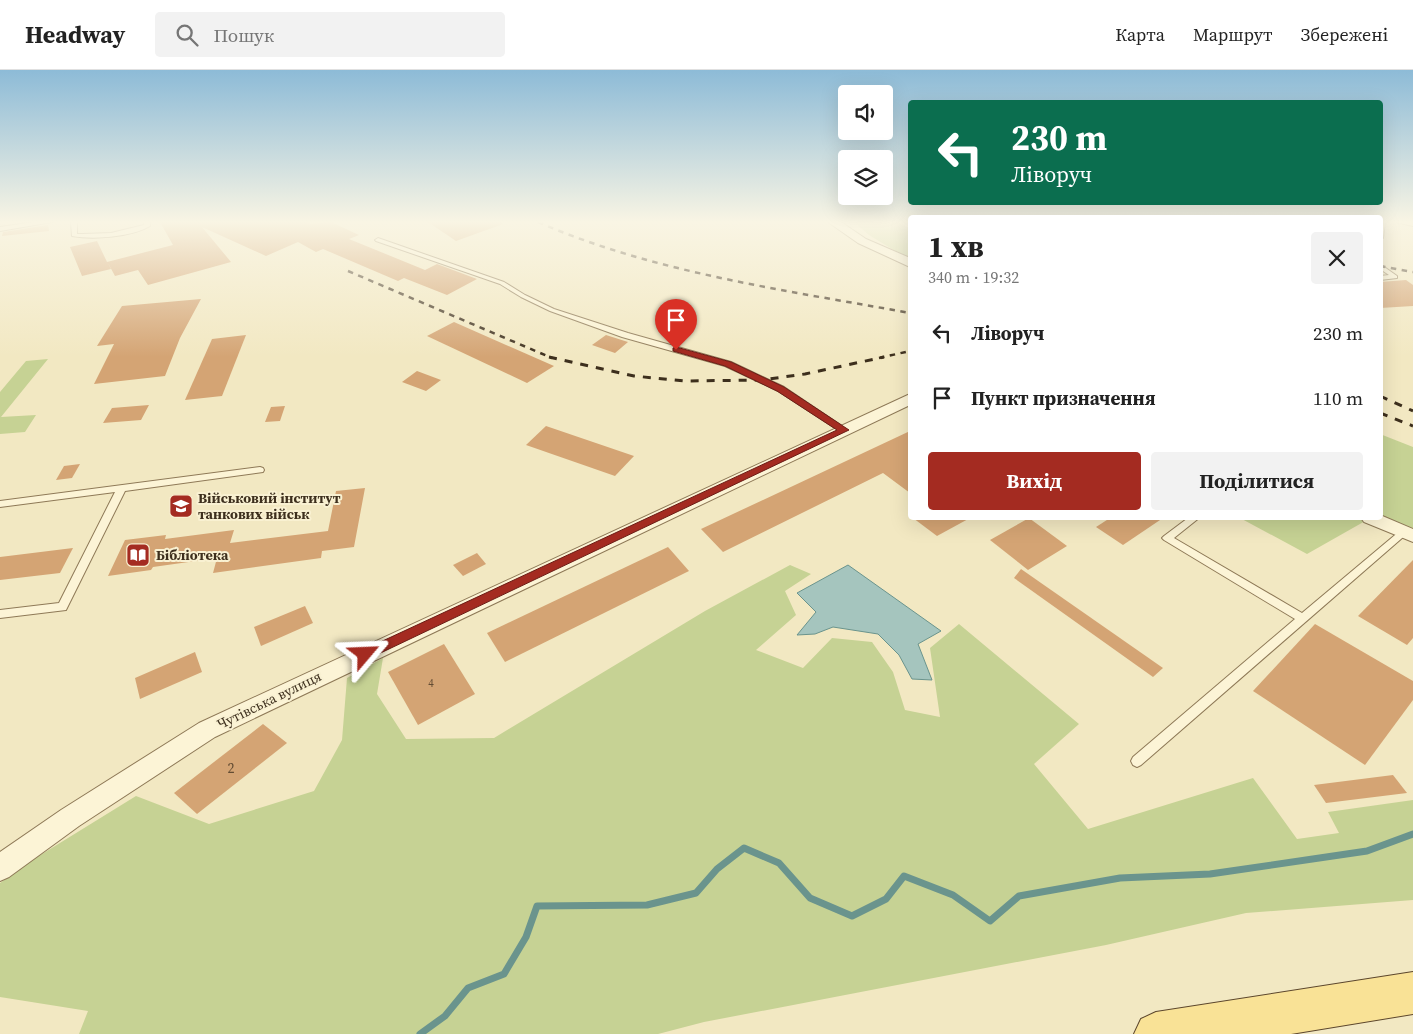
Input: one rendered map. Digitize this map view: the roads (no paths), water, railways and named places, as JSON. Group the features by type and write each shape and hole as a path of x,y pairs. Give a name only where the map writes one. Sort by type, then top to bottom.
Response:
{"main road":[{"path":"1156,1034 1413,993"}],"street":[{"name":"Чутівська вулиця","path":"0,868 70,818 207,730 908,400"},
{"path":"1375,520 1408,534"}],"lane":[{"path":"456,267 502,283 552,310 625,335 728,364 781,389 844,430"},
{"path":"1383,268 1395,277 1383,278"},
{"path":"0,504 121,490 260,470"},
{"path":"0,614 62,607 121,490"},
{"path":"1191,520 1167,538 1303,619"},
{"path":"1137,761 1303,619 1408,534"}],"water":[{"path":"848,565 941,631 918,644 932,680 912,679 899,655 878,634 833,627 815,634 797,635 816,612 797,593"}],"waterway":[{"path":"420,1034 445,1016 468,988 504,974 526,937 537,906 647,905 696,893 717,869 744,848 779,863 810,898 852,916 886,899 904,876 953,895 990,921 1019,896 1120,878 1210,874 1367,851 1413,834"}],"railway":[{"path":"674,267 768,288 908,313"},
{"path":"1385,267 1413,272"},
{"path":"348,271 550,357"},
{"path":"879,358 908,351"},
{"path":"550,357 634,376 685,381 762,380 805,374 884,357"},
{"path":"1383,397 1413,411"},
{"path":"1383,414 1413,426"}],"place":[{"name":"Військовий інститут танкових військ","path":"181,506"},
{"name":"Бібліотека","path":"138,555"}]}
